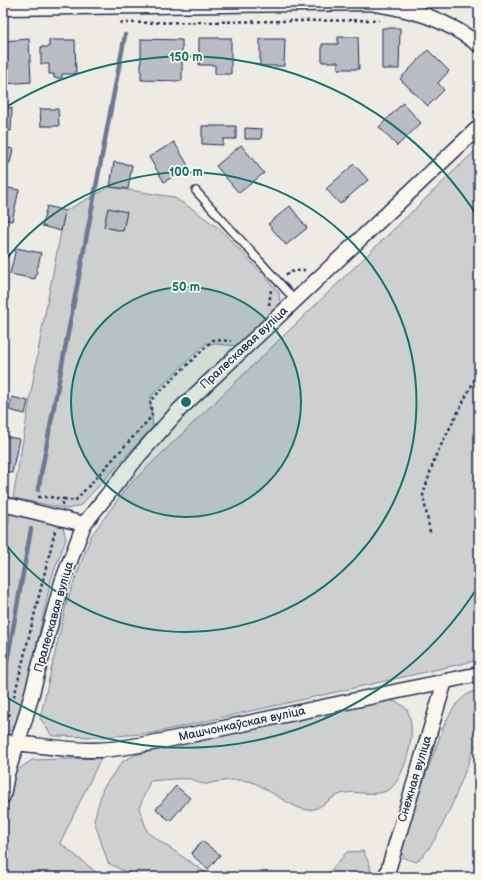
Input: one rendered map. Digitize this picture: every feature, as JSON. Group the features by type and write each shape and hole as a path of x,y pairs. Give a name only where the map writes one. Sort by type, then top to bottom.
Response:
{"street":[{"path":"3,8 370,3 401,8 429,15 455,28 479,45"},
{"name":"Пралескавая вуліца","path":"3,796 7,774 62,582 84,524 141,453 180,408 479,127"},
{"path":"3,504 84,524"},
{"name":"Машчонкаўская вуліца","path":"3,742 59,748 98,750 129,746 177,738 479,674"},
{"name":"Снежная вуліца","path":"386,877 445,681"}],"lane":[{"path":"196,191 295,300"}],"path":[{"path":"113,23 380,20"},
{"path":"430,532 424,495 435,458 479,371"}],"shaded area":[{"path":"479,147 479,660 153,733 103,737 52,736 40,718 67,601 91,536 127,487"},
{"path":"110,187 173,197 194,210 221,230 269,281 279,293 280,304 237,346 206,343 150,397 153,427 81,505 68,509 13,498 42,329 65,211"},
{"path":"10,513 47,520 63,527 66,539 51,580 22,711 13,729 3,735 3,555"},
{"path":"479,689 479,742 473,751 449,811 425,854 416,862 404,858 402,852 407,826 443,728 461,699"},
{"path":"388,700 402,705 408,711 411,741 407,759 400,776 396,783 385,792 350,792 341,794 318,808 309,810 296,807 258,785 248,781 230,780 206,784 190,779 150,781 139,808 148,833 212,877 136,877 108,863 94,820 103,788 122,762 135,755"},
{"path":"101,758 60,843 102,877 3,877 3,817 9,789 16,771 32,760"},
{"path":"363,851 370,865 371,877 325,877 347,852"}],"building":[{"path":"382,28 400,28 399,69 382,69"},
{"path":"338,37 358,37 359,69 338,69 338,62 322,62 322,44 338,44"},
{"path":"199,38 231,38 231,74 215,74 215,65 199,65"},
{"path":"29,39 31,82 3,84 3,41"},
{"path":"141,39 182,40 182,81 141,80"},
{"path":"260,39 285,39 284,66 260,66"},
{"path":"49,40 75,40 76,74 62,74 62,78 54,78 54,74 49,74 49,64 41,64 41,47 49,47"},
{"path":"428,50 449,71 438,83 444,90 428,106 400,79"},
{"path":"403,103 421,123 397,146 379,127"},
{"path":"3,107 12,108 11,131 3,130"},
{"path":"40,109 58,109 59,126 41,126"},
{"path":"202,126 236,126 236,139 223,139 223,145 202,144"},
{"path":"245,128 262,129 261,139 245,139"},
{"path":"174,142 189,167 164,182 149,157"},
{"path":"241,145 264,173 239,193 216,166"},
{"path":"3,147 13,149 10,163 3,162"},
{"path":"114,162 132,165 128,189 110,187"},
{"path":"354,164 368,180 340,204 326,189"},
{"path":"3,187 19,190 12,221 3,219"},
{"path":"47,206 65,211 61,231 42,226"},
{"path":"290,206 307,228 286,245 268,224"},
{"path":"108,208 127,212 123,231 104,227"},
{"path":"16,248 41,253 35,279 10,274"},
{"path":"12,397 28,401 25,414 9,410"},
{"path":"3,436 19,439 12,473 3,471"},
{"path":"176,786 190,798 170,821 156,809"},
{"path":"202,841 220,855 208,869 191,854"}],"waterway":[{"path":"38,490 125,35"},
{"path":"3,684 31,529"}]}
